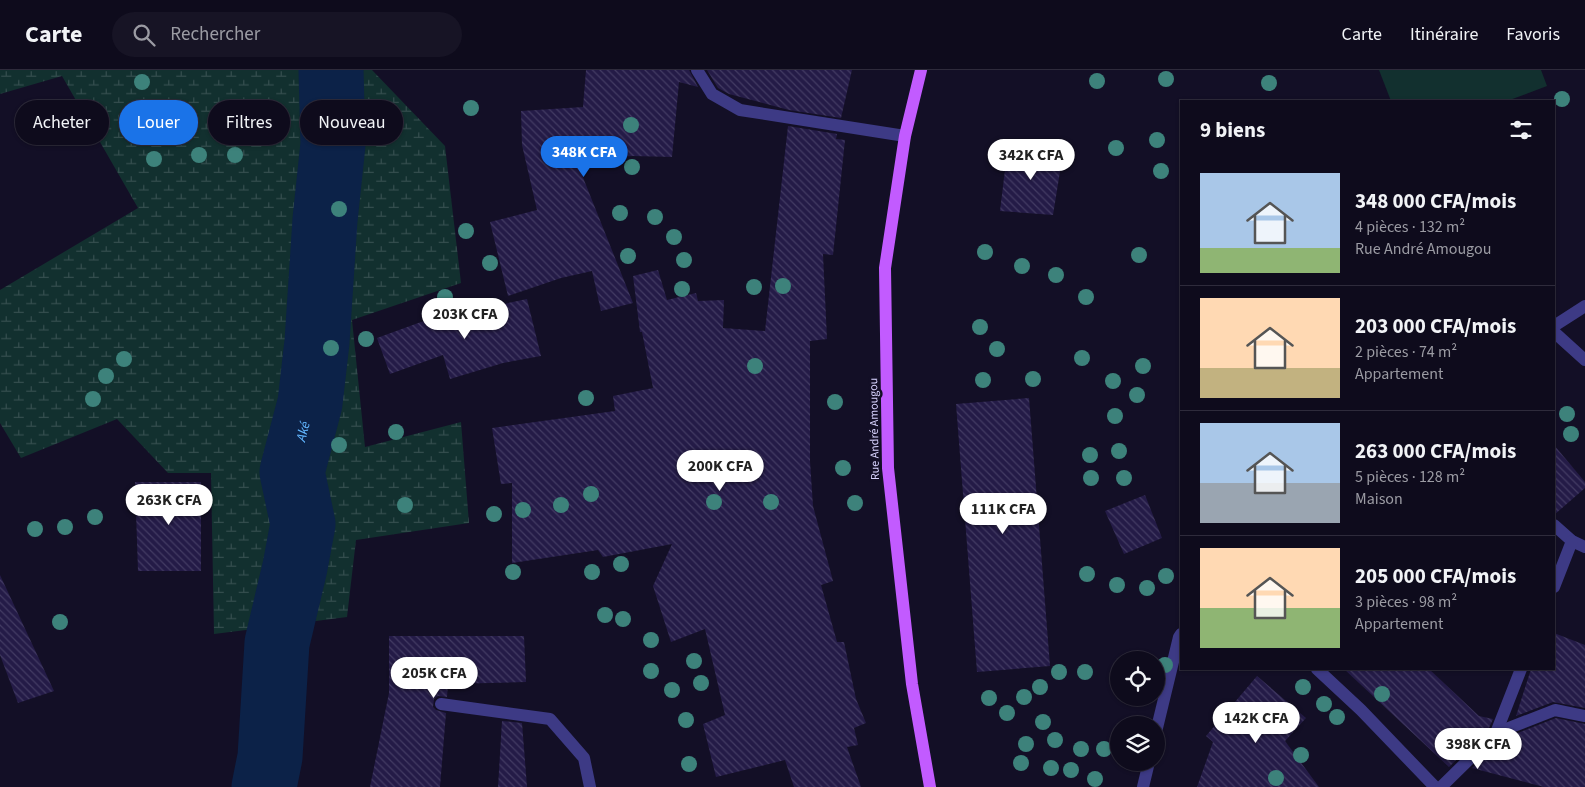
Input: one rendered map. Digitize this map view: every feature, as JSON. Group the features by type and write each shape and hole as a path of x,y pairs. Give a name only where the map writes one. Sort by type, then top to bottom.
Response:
{"main road":[{"name":"Rue André Amougou","path":"922,70 905,136 885,268 888,468 912,684 930,787"}],"street":[{"path":"697,70 712,94 740,110 905,136"},
{"path":"1555,325 1585,306"},
{"path":"1555,333 1585,360"},
{"path":"1555,526 1572,541 1585,547"},
{"path":"1555,584 1572,541"},
{"path":"1160,716 1180,636"},
{"path":"1317,670 1360,710 1435,787"},
{"path":"1496,733 1521,670"},
{"path":"441,704 550,719 584,758 590,787"},
{"path":"1441,787 1496,733 1555,710 1585,716"},
{"path":"1143,787 1147,771"}],"green space":[{"path":"0,70 372,70 401,100 300,100 300,145 403,145 403,102 445,146 461,283 352,320 365,447 461,422 469,523 356,540 347,617 214,634 211,473 168,473 117,419 21,458 0,423 0,290 138,208 102,145 109,145 109,100 76,100 62,76 0,94"},
{"path":"1379,70 1541,70 1547,86 1510,100 1391,100"}],"building":[{"path":"586,70 689,70 698,87 679,82 672,157 633,156 576,160 633,303 601,311 592,271 561,278 508,296 490,222 537,210 522,145 521,111 583,107"},
{"path":"707,70 852,70 841,118 789,110 729,94 718,88"},
{"path":"788,126 837,134 836,139 845,140 833,255 823,254 827,339 810,341 810,461 813,506 833,581 821,585 837,642 844,642 856,699 866,723 854,728 858,745 847,747 861,787 794,787 785,760 716,777 703,724 725,715 705,629 671,642 653,586 672,544 603,557 598,550 512,563 512,483 501,484 492,428 615,411 613,396 653,388 642,332 640,332 633,276 658,270 667,300 696,293 698,301 724,300 723,328 765,331"},
{"path":"1008,145 1063,153 1053,215 1000,211"},
{"path":"527,299 541,356 503,363 450,379 443,355 390,374 377,338 421,322"},
{"path":"1029,398 1050,666 977,672 956,404"},
{"path":"1555,446 1585,482 1585,488 1555,514"},
{"path":"135,482 201,482 201,571 138,571"},
{"path":"1145,495 1162,538 1124,554 1105,511"},
{"path":"0,575 54,691 18,703 0,655"},
{"path":"1555,633 1585,645 1585,708 1553,702 1516,716 1531,670 1555,670"},
{"path":"389,636 524,636 526,682 448,684 447,697 438,696 434,699 433,707 446,713 440,787 370,787 389,693"},
{"path":"1345,670 1430,670 1479,716 1493,719 1489,728 1449,767"},
{"path":"1257,676 1306,718 1285,741 1319,787 1197,787 1213,742 1206,736"},
{"path":"1556,718 1585,724 1585,787 1544,787 1472,768 1500,740"},
{"path":"502,721 522,723 527,787 498,787"}],"waterway":[{"name":"Aké","path":"264,787 270,757 277,643 303,524 292,472 310,403 317,342 325,220 333,144 331,70"}]}
